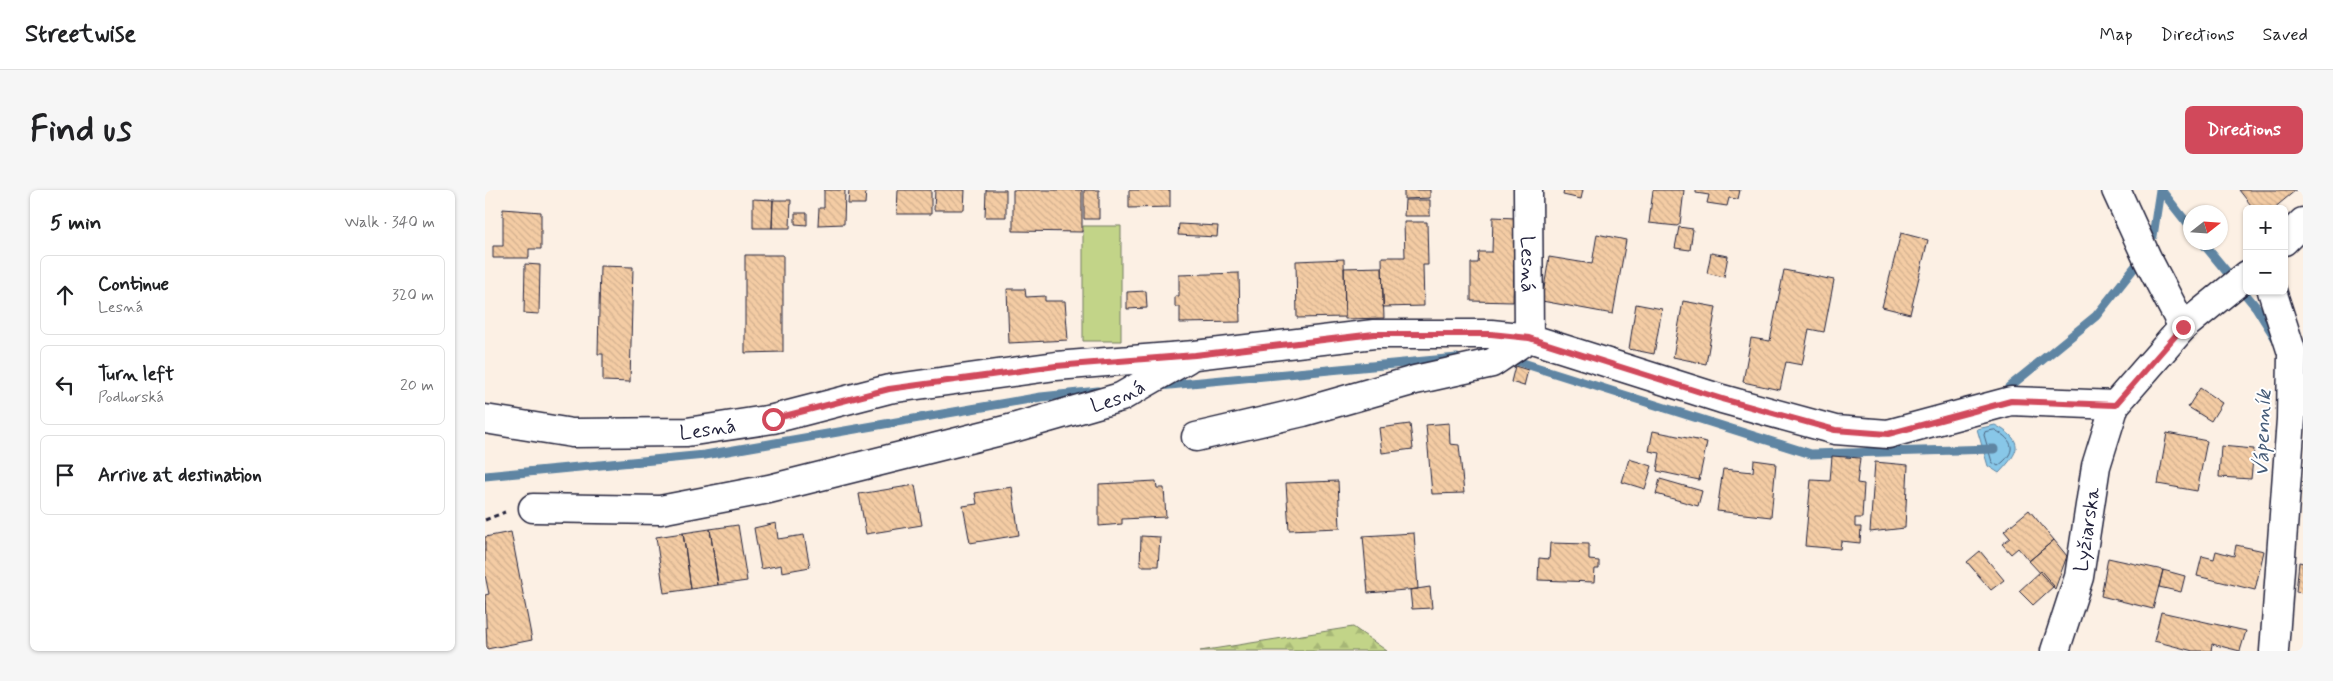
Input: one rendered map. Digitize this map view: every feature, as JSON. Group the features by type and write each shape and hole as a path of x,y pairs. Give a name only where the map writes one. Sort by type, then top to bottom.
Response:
{"street":[{"name":"Lesná","path":"1528,190 1529,338"},
{"path":"2116,190 2147,258 2183,327"},
{"path":"2288,237 2303,222"},
{"path":"2115,405 2183,327 2243,279"},
{"path":"2272,295 2292,353 2291,419 2274,651"},
{"name":"Lesná","path":"485,420 573,433 687,432 773,419 889,389 1056,366 1195,355 1374,334 1491,334 1529,338 1722,399 1835,430 1888,434 2011,401 2115,405"},
{"path":"1196,437 1303,412 1415,380 1492,363 1529,338"},
{"name":"Lesná","path":"533,508 661,510 769,489 1003,431 1121,397 1195,355"},
{"name":"Lyžiarska","path":"2055,651 2079,576 2096,466 2115,405"}],"green space":[{"path":"1083,226 1121,226 1121,341 1083,341"},
{"path":"1353,627 1387,651 1200,651"}],"water":[{"path":"1995,425 2011,436 2015,441 2016,447 2015,452 1999,473 1988,466 1977,429"}],"building":[{"path":"824,190 845,190 844,224 818,225 819,208 824,208"},
{"path":"849,190 866,190 865,204 848,204"},
{"path":"898,190 931,190 931,214 897,214"},
{"path":"935,190 965,190 964,210 934,210"},
{"path":"986,190 1006,190 1006,217 985,217"},
{"path":"1013,190 1082,190 1082,232 1013,231"},
{"path":"1084,190 1099,190 1099,219 1084,219"},
{"path":"1129,190 1170,190 1170,207 1129,208"},
{"path":"1404,190 1430,190 1430,198 1404,199"},
{"path":"1564,190 1583,190 1581,199 1563,195"},
{"path":"1653,190 1684,190 1680,224 1677,226 1649,223"},
{"path":"1696,190 1740,190 1738,199 1729,198 1727,206 1707,203 1709,195 1696,193"},
{"path":"2239,190 2296,190 2278,205 2251,205"},
{"path":"753,199 773,200 772,228 753,228"},
{"path":"773,200 791,200 790,228 772,228"},
{"path":"1405,200 1430,200 1430,216 1404,216"},
{"path":"503,209 541,212 541,249 529,249 529,258 493,258 493,246 503,246"},
{"path":"795,213 807,213 807,225 795,224"},
{"path":"1493,217 1515,218 1513,302 1471,301 1471,263 1478,263 1479,252 1492,252"},
{"path":"1404,222 1427,222 1428,265 1423,265 1424,306 1383,307 1382,257 1405,257"},
{"path":"1179,224 1218,226 1217,237 1178,235"},
{"path":"1679,227 1693,229 1690,250 1675,248"},
{"path":"1901,233 1928,240 1910,314 1882,307"},
{"path":"1597,234 1626,240 1613,314 1542,301 1549,257 1592,264"},
{"path":"1711,253 1728,256 1724,277 1707,273"},
{"path":"745,255 783,255 783,352 745,353"},
{"path":"1344,259 1345,317 1297,318 1296,261"},
{"path":"525,264 540,265 539,314 524,313"},
{"path":"600,266 633,267 630,382 603,381 603,354 598,354"},
{"path":"1382,267 1384,318 1345,319 1344,268"},
{"path":"1784,270 1834,280 1824,332 1809,329 1802,365 1786,362 1780,390 1743,382 1751,338 1770,341"},
{"path":"1239,273 1240,322 1180,323 1180,307 1175,307 1175,296 1179,296 1179,275"},
{"path":"1007,289 1025,289 1026,297 1045,296 1045,301 1065,301 1068,340 1009,343"},
{"path":"1146,291 1147,308 1127,309 1127,292"},
{"path":"1683,301 1716,307 1706,364 1673,357"},
{"path":"1636,304 1662,309 1654,354 1629,349"},
{"path":"1515,366 1528,370 1524,386 1511,382"},
{"path":"2200,388 2222,403 2211,421 2188,407"},
{"path":"1449,423 1450,444 1459,445 1464,493 1432,494 1426,425"},
{"path":"1410,424 1413,449 1382,453 1379,428"},
{"path":"1653,431 1707,442 1699,480 1657,471 1660,453 1649,451"},
{"path":"2167,433 2207,441 2197,491 2158,484"},
{"path":"2221,446 2254,449 2251,479 2219,477"},
{"path":"1832,456 1860,458 1857,483 1864,484 1862,518 1855,518 1855,527 1861,527 1860,543 1841,541 1840,549 1805,546 1811,480 1830,481"},
{"path":"1629,459 1652,466 1645,489 1622,482"},
{"path":"1754,460 1776,463 1771,517 1717,511 1723,469 1753,472"},
{"path":"1875,462 1908,465 1905,528 1870,532"},
{"path":"1660,479 1702,491 1698,506 1656,494"},
{"path":"1156,481 1157,488 1164,488 1166,517 1122,519 1122,524 1099,526 1099,484"},
{"path":"1338,481 1340,528 1289,530 1286,483"},
{"path":"915,485 922,525 866,534 859,494"},
{"path":"1012,487 1019,535 970,543 963,506 977,504 975,493"},
{"path":"2029,510 2054,540 2029,561 2018,548 2011,554 2002,544 2010,538 2004,531"},
{"path":"776,523 778,539 804,535 810,567 782,572 781,565 761,569 754,528"},
{"path":"738,525 747,581 718,585 710,529"},
{"path":"710,529 718,585 691,589 683,533"},
{"path":"511,532 532,640 487,649 485,595 489,594 485,575 485,537"},
{"path":"683,533 691,589 664,593 656,537"},
{"path":"1414,533 1418,589 1368,593 1363,536"},
{"path":"1141,536 1160,537 1158,566 1140,566"},
{"path":"2054,540 2067,556 2055,589 2029,561"},
{"path":"1550,543 1589,544 1589,560 1599,561 1599,569 1595,569 1594,582 1538,580 1539,558 1549,559"},
{"path":"2236,545 2264,551 2255,590 2197,576 2202,556 2214,559 2216,551 2234,556"},
{"path":"1980,551 2004,580 1991,590 1967,562"},
{"path":"2108,558 2163,570 2153,609 2101,596"},
{"path":"2299,562 2303,563 2303,593 2296,592"},
{"path":"2163,570 2185,576 2181,592 2159,587"},
{"path":"2041,571 2054,586 2033,605 2019,591"},
{"path":"1430,587 1432,608 1412,609 1410,590"},
{"path":"2161,612 2246,631 2240,651 2212,644 2211,651 2193,651 2154,641"}],"waterway":[{"path":"2153,236 2160,190"},
{"name":"Vápenník","path":"2161,190 2183,218"},
{"name":"Vápenník","path":"2209,250 2256,307 2276,339"},
{"path":"2009,387 2096,316 2138,263"},
{"path":"1159,386 1457,358"},
{"path":"1507,358 1811,454 1994,449"},
{"path":"485,476 705,455 1041,397 1098,391"}],"route":[{"path":"773,419 889,389 1056,366 1195,355 1374,334 1491,334 1529,338 1579,352 1722,399 1835,430 1888,434 2011,401 2115,405 2183,327"}]}
